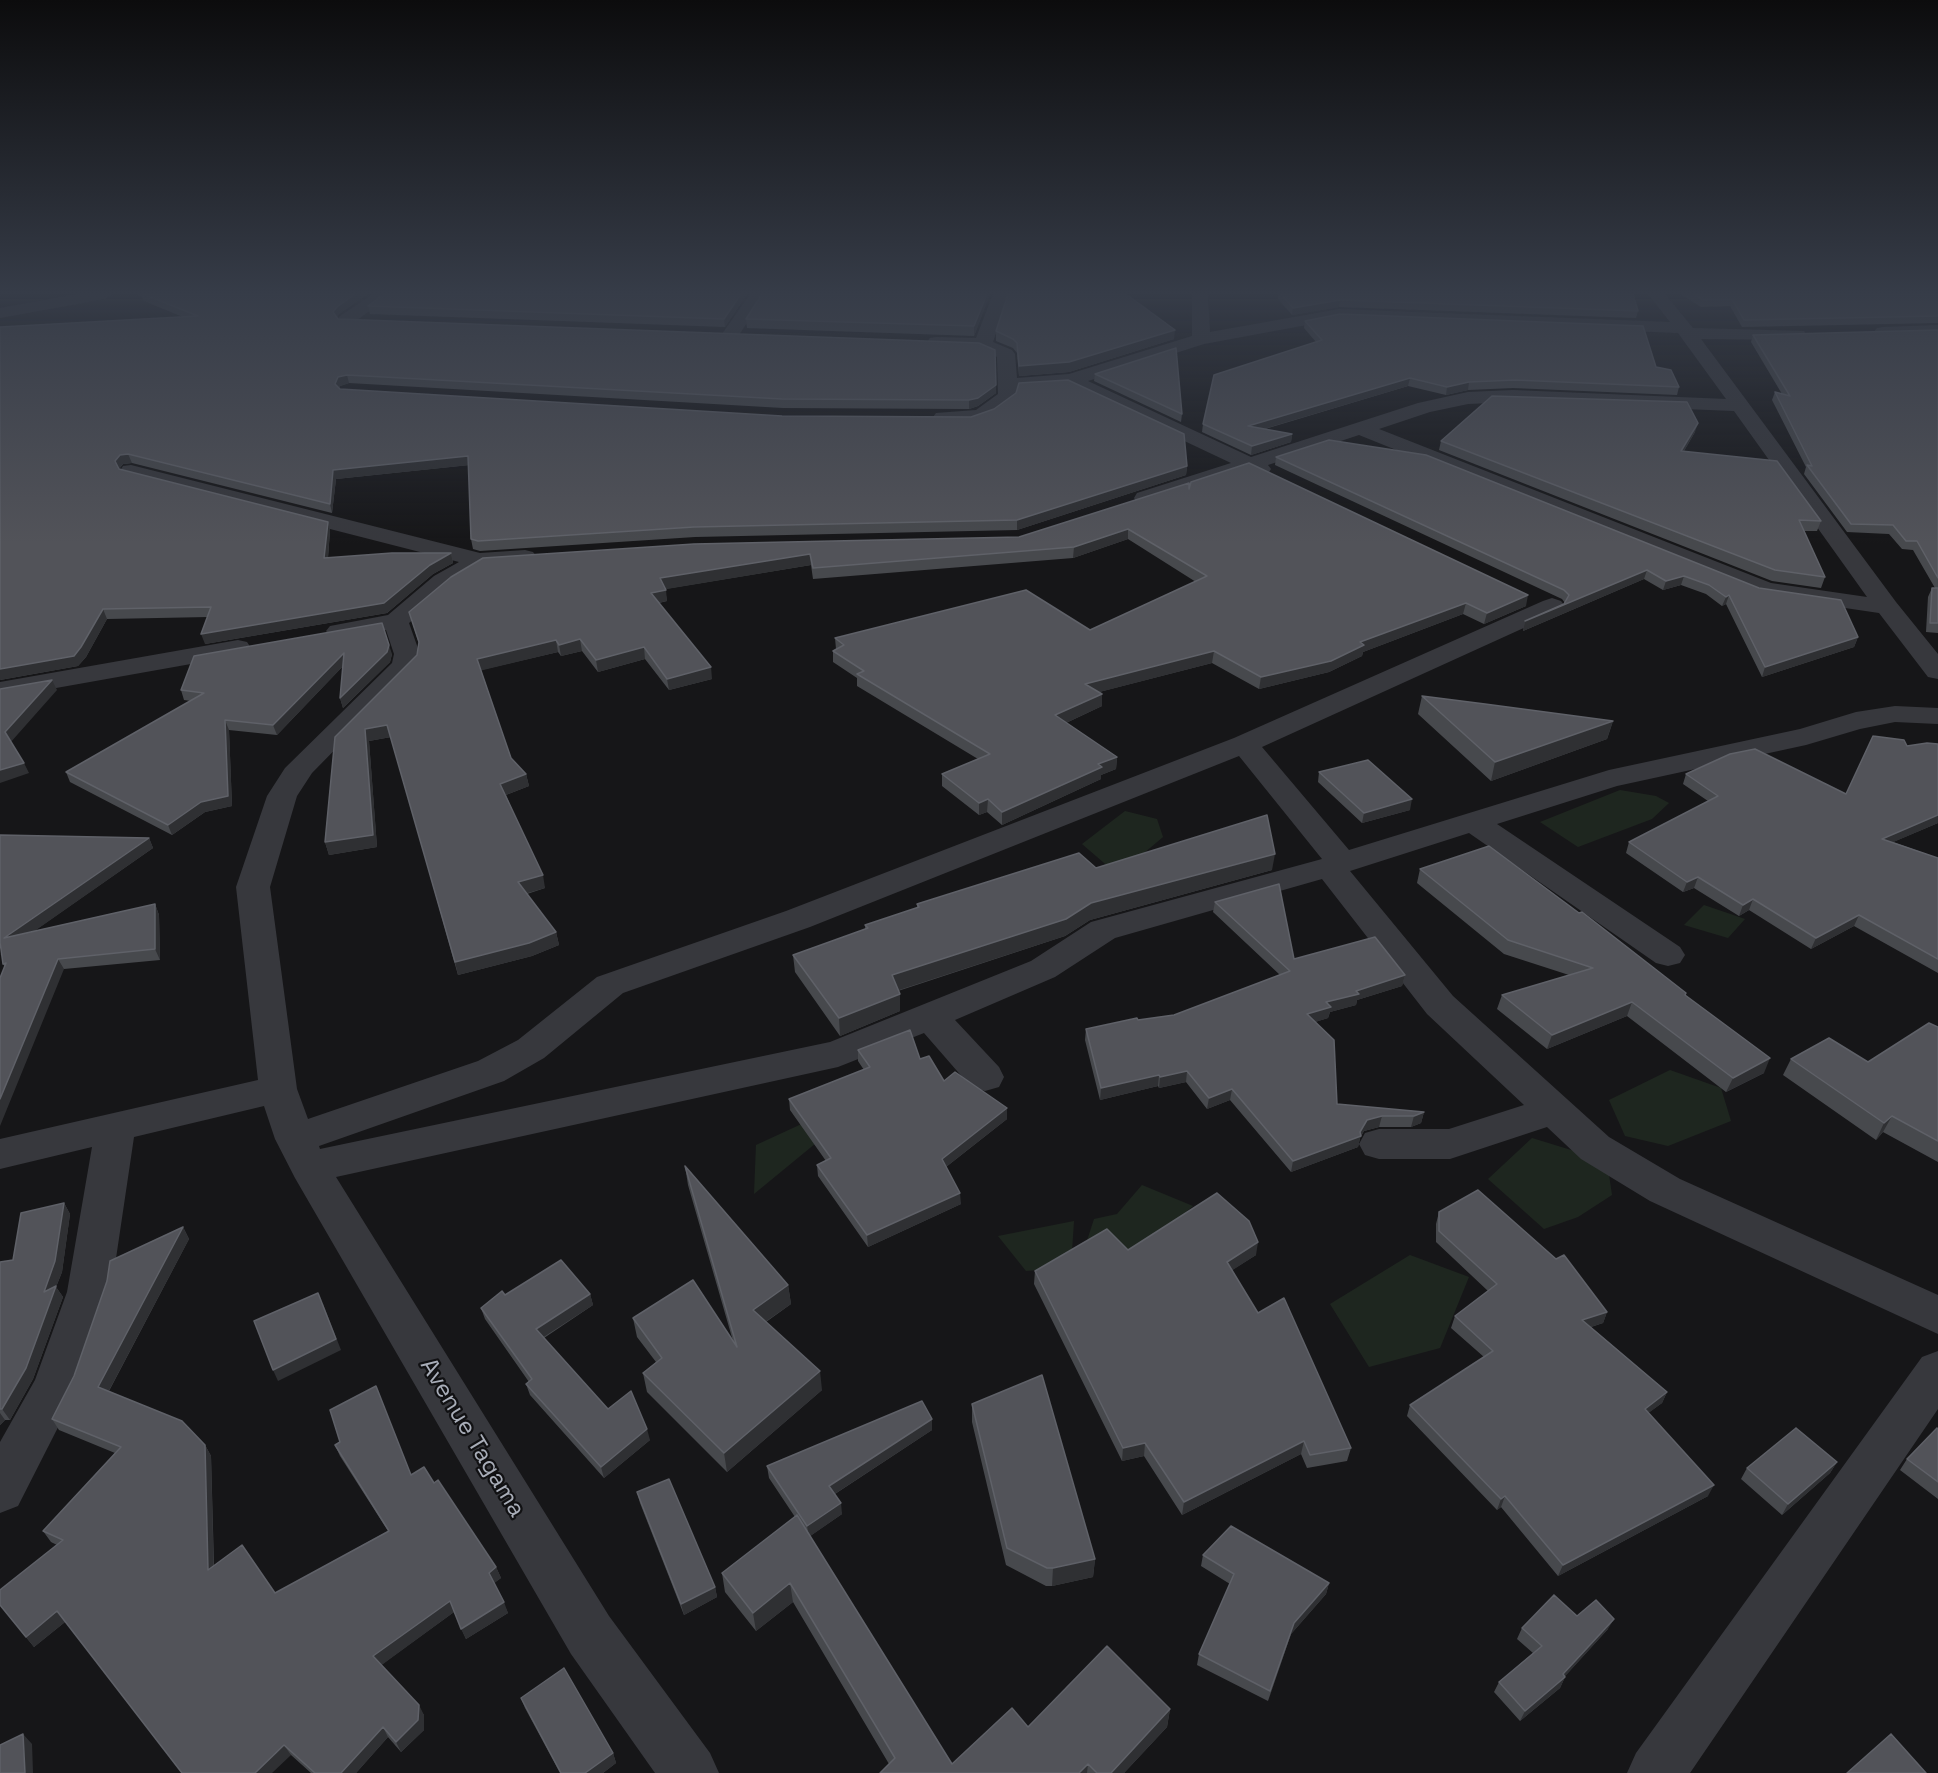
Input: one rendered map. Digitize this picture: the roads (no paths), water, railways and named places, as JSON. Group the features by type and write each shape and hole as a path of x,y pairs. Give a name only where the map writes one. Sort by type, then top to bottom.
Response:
{"street":[{"path":"924,417 971,417 983,414 1007,396 1008,377"},
{"path":"1008,384 1071,380 1081,377"},
{"path":"1719,377 1887,607 1933,659"},
{"path":"1071,380 1282,479"},
{"path":"1129,503 1425,407 1468,398 1513,396 1740,405"},
{"path":"1359,428 1766,591 1887,607"},
{"path":"131,471 480,560 551,555"},
{"path":"314,635 396,621 443,581 480,560"},
{"path":"302,1153 491,1071 531,1048 610,985 798,919 1244,744 1552,606 1531,596"},
{"name":"Avenue Tagama","path":"396,621 407,654 405,665 300,768 282,796 253,887 278,1089 302,1153 590,1635 690,1773"},
{"path":"0,690 256,645"},
{"path":"302,1153 838,1053 1043,969 1103,930 1335,865 1609,779 1806,736 1856,721 1895,714 1938,716"},
{"path":"1244,744 1440,1005 1595,1148 1665,1190 1938,1315"},
{"path":"1473,822 1668,955"},
{"path":"930,1016 985,1077"},
{"path":"0,1154 116,1125 278,1089"},
{"path":"1379,1144 1450,1144 1553,1110"},
{"path":"0,1490 56,1386 89,1292 116,1125"},
{"path":"1656,1773 1938,1371"}]}
